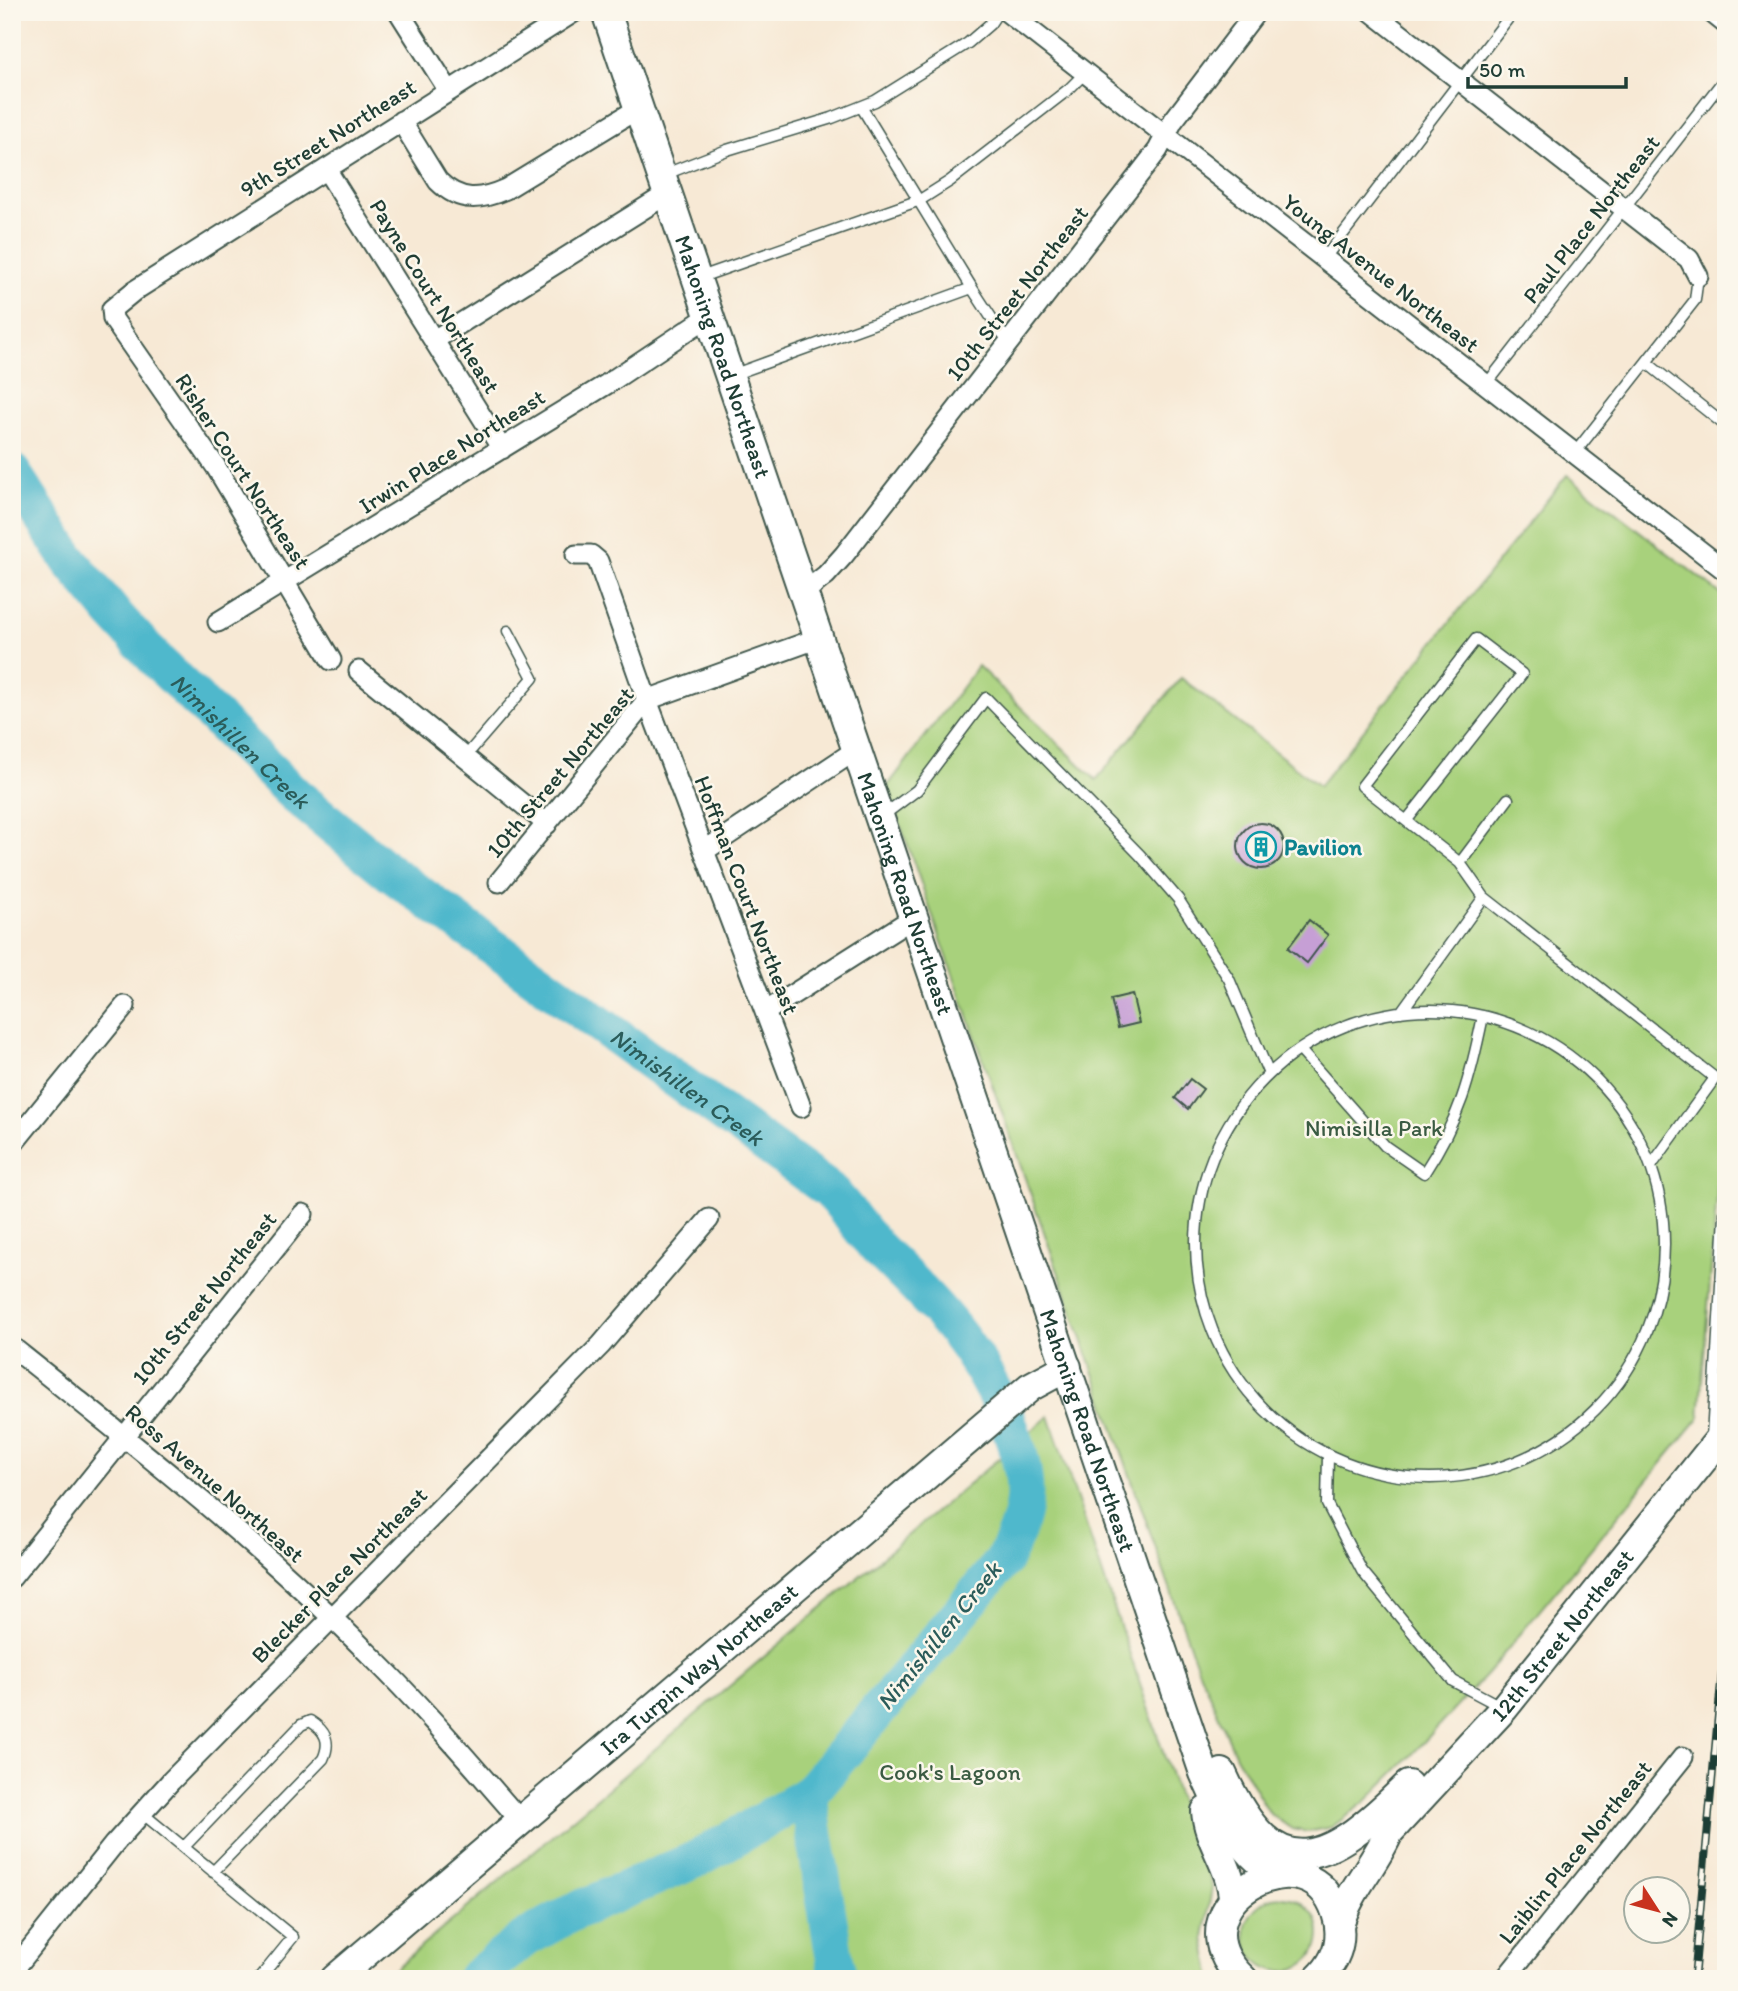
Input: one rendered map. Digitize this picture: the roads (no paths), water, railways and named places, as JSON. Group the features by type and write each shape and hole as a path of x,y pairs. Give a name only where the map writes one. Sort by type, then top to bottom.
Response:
{"main road":[{"name":"Mahoning Road Northeast","path":"606,12 1204,1773 1232,1833 1247,1852 1285,1875 1312,1883 1334,1907 1339,1936 1352,1979"},
{"name":"Ira Turpin Way Northeast","path":"335,1979 952,1452 1030,1387 1067,1367"},
{"name":"12th Street Northeast","path":"1318,1979 1332,1962 1348,1899 1379,1857 1390,1832 1504,1708 1718,1441"},
{"path":"1170,1671 1189,1686 1218,1765 1249,1822 1273,1845 1302,1854 1335,1846 1361,1830 1461,1729 1504,1708"},
{"name":"Mahoning Road Northeast","path":"1204,1773 1207,1825 1228,1869 1233,1899"},
{"name":"12th Street Northeast","path":"1233,1899 1249,1884 1285,1875 1326,1870 1366,1843 1390,1832"},
{"path":"1233,1899 1225,1916 1222,1932 1226,1956 1237,1976"}],"street":[{"path":"399,12 449,91"},
{"name":"9th Street Northeast","path":"112,309 134,291 573,12"},
{"name":"Young Avenue Northeast","path":"1007,12 1726,571"},
{"name":"10th Street Northeast","path":"803,593 826,575 844,555 1010,342 1256,12"},
{"path":"1372,12 1689,259 1698,276"},
{"path":"1711,12 1726,24"},
{"path":"401,121 447,190 461,197 478,198 506,189 639,108"},
{"name":"Payne Court Northeast","path":"326,169 502,449"},
{"path":"434,340 664,185"},
{"name":"Risher Court Northeast","path":"112,309 113,320 216,467 331,660"},
{"name":"Irwin Place Northeast","path":"218,622 502,449 709,316"},
{"path":"576,555 591,555 598,561 647,700"},
{"name":"10th Street Northeast","path":"499,882 647,700 819,638"},
{"path":"359,671 547,824"},
{"name":"Hoffman Court Northeast","path":"647,700 801,1107"},
{"path":"704,851 856,750"},
{"path":"765,1012 913,918"},
{"path":"12,1145 125,1006"},
{"name":"10th Street Northeast","path":"12,1577 303,1214"},
{"name":"Blecker Place Northeast","path":"12,1972 142,1813 281,1667 601,1345 709,1219"},
{"name":"Ross Avenue Northeast","path":"12,1347 124,1436 245,1538 332,1618 434,1721 520,1820"},
{"name":"Laiblin Place Northeast","path":"1505,1979 1683,1757"}],"lane":[{"path":"664,185 727,150 862,108 968,43 990,24 998,12"},
{"path":"1323,259 1462,82 1513,12"},
{"path":"696,279 920,200 950,181 1069,89 1085,73"},
{"name":"Paul Place Northeast","path":"1486,386 1726,77"},
{"path":"862,108 972,288 1010,342"},
{"path":"1574,454 1695,300 1698,276"},
{"path":"729,376 972,288"},
{"path":"1647,363 1726,426"},
{"path":"465,757 533,678 508,631"},
{"path":"1407,820 1522,674 1476,639 1363,786 1460,863 1484,897 1721,1078 1651,1166"},
{"path":"879,819 917,790 986,698 1140,855 1178,899 1228,979 1269,1074"},
{"path":"1460,863 1508,799"},
{"path":"1401,1012 1484,897"},
{"path":"1434,1010 1483,1016 1529,1032 1570,1056 1588,1072 1620,1108 1651,1166 1659,1196 1664,1245 1655,1306 1631,1363 1617,1384 1583,1420 1553,1442 1521,1460 1497,1468 1448,1478 1399,1476 1351,1465 1328,1456 1286,1430 1251,1395 1223,1354 1199,1285 1196,1235 1203,1186 1211,1162 1233,1118 1269,1074 1300,1051 1348,1026 1401,1012 1434,1010"},
{"path":"1300,1051 1385,1146 1424,1173 1446,1140 1463,1102 1483,1016"},
{"path":"1718,1441 1726,1200"},
{"path":"1328,1456 1327,1504 1362,1571 1453,1681 1504,1708"},
{"path":"184,1847 301,1725 310,1721 319,1726 327,1736 328,1747 323,1759 213,1872"},
{"path":"142,1813 293,1937 259,1979"}],"waterway":[{"name":"Nimishillen Creek","path":"12,472 70,561 113,613 159,663 295,795 389,872 829,1190 874,1245 937,1309 967,1347 994,1391 1017,1448 1024,1480 1024,1501 1014,1539 1003,1561 808,1795 697,1859 575,1911 524,1939 474,1979"},
{"path":"808,1795 838,1979"}],"railway":[{"path":"1694,1979 1726,1628"}],"place":[{"name":"Pavilion","path":"1261,847"}],"park label":[{"name":"Nimisilla Park","path":"1374,1128"},
{"name":"Cook's Lagoon","path":"950,1772"}]}
